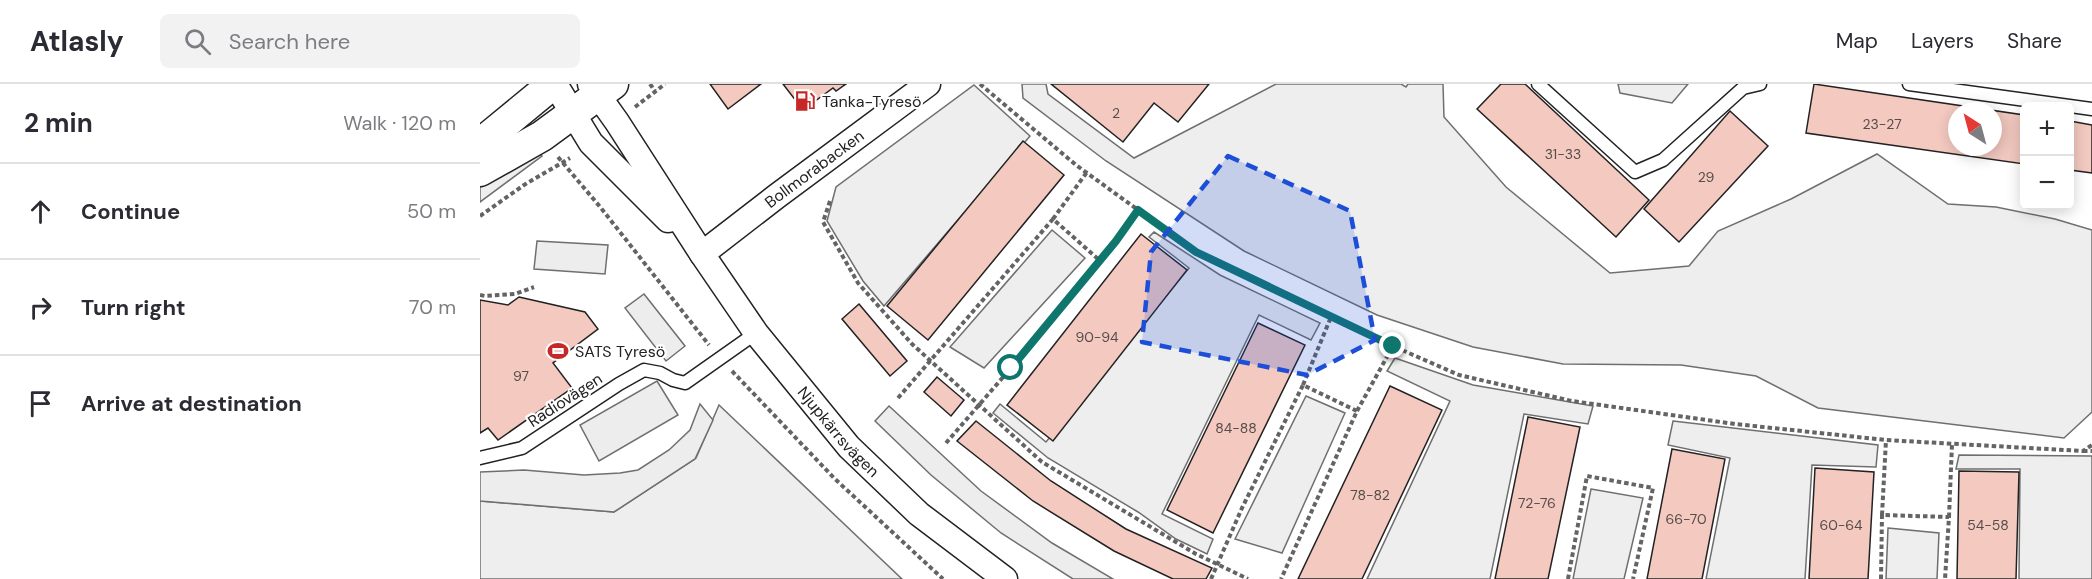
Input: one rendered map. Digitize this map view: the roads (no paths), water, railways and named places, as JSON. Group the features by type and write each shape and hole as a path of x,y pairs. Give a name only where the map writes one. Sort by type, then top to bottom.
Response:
{"street":[{"name":"Njupkärrsvägen","path":"554,84 591,143 702,254"},
{"path":"480,144 554,84"},
{"name":"Bollmorabacken","path":"702,254 928,84"},
{"name":"Njupkärrsvägen","path":"600,88 702,254 756,333 849,447 919,514 1005,579"},
{"path":"480,171 542,136 572,114 600,88"}],"lane":[{"path":"1538,84 1635,172 1663,160 1743,88 1760,84"},
{"path":"1909,84 1976,88 2092,109"},
{"name":"Radiovägen","path":"480,458 522,448 644,370 660,372 673,380 685,383 756,333"}],"place":[{"name":"Tanka-Tyresö","path":"805,101"},
{"name":"SATS Tyresö","path":"558,351"}]}
